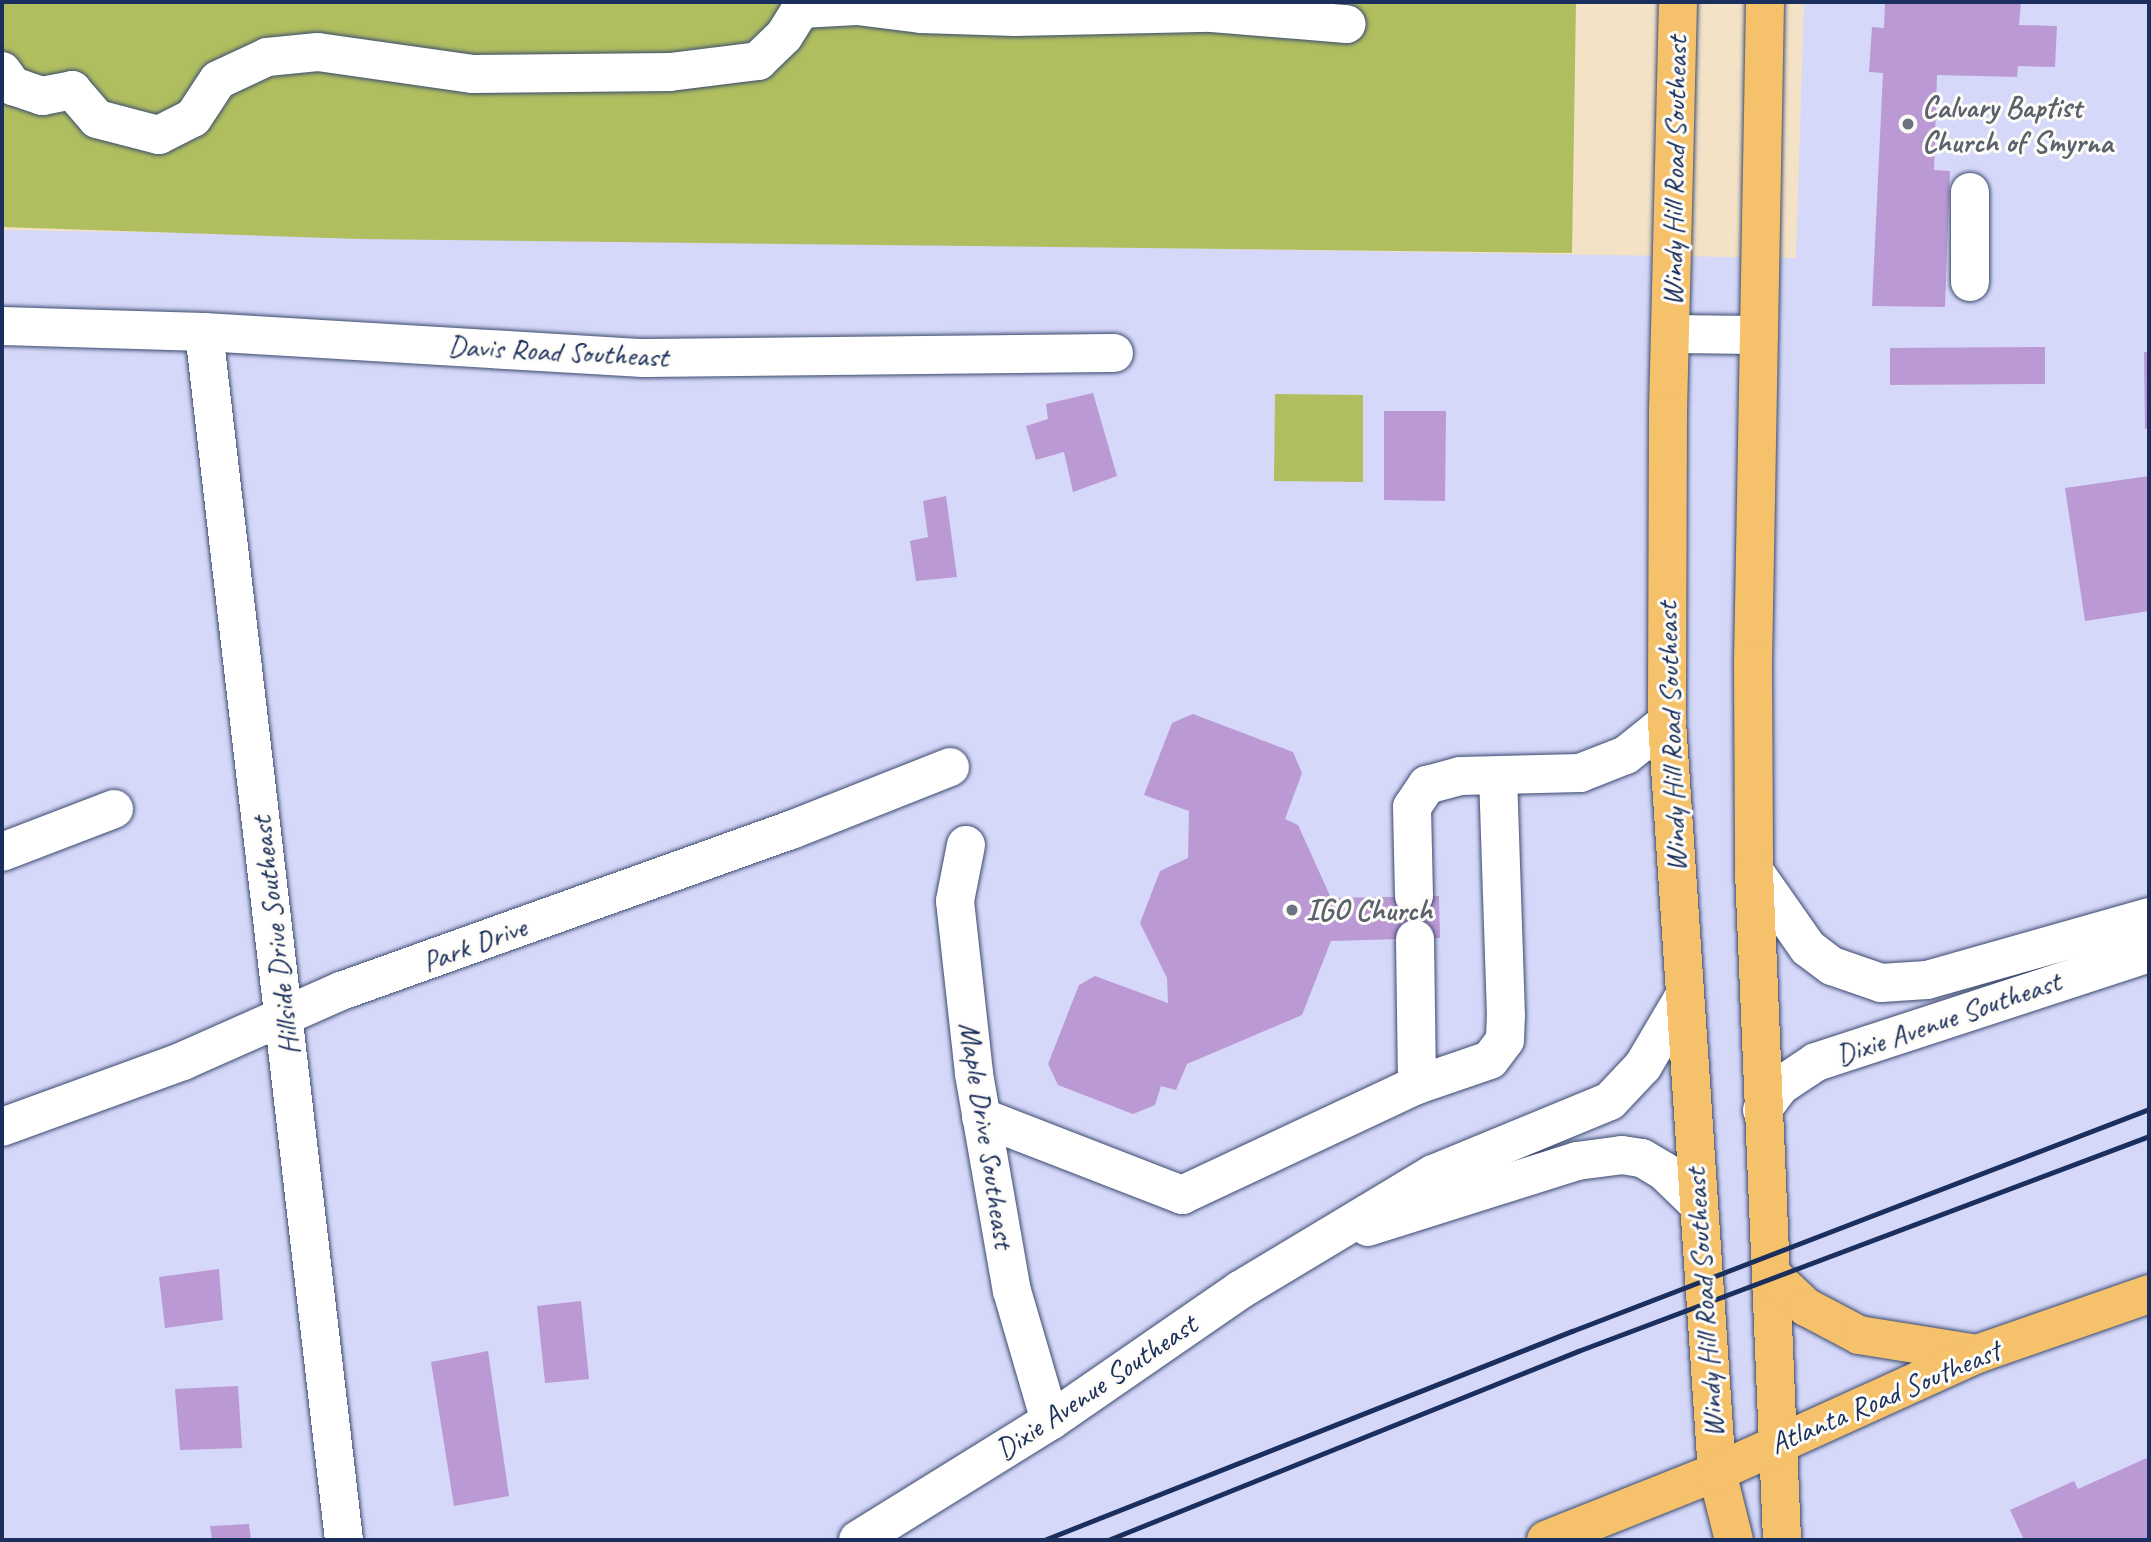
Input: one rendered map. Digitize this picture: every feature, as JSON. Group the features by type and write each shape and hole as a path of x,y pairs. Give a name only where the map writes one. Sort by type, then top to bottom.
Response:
{"main road":[{"name":"Windy Hill Road Southeast","path":"1678,2 1670,334 1667,722 1683,998 1717,1472 1734,1540"},
{"path":"1765,2 1754,871 1762,1110 1780,1441 1782,1540"},
{"path":"1772,1275 1806,1307 1859,1335 1978,1354"},
{"name":"Atlanta Road Southeast","path":"1546,1540 1717,1472 1780,1441 1978,1354 2149,1294"}],"street":[{"path":"2,71 13,86 42,96 72,90 97,119 159,135 192,118 218,80 267,57 318,52 473,74 670,72 758,61 784,36 800,5 858,6 921,14 1015,17 1212,13 1347,24"},
{"path":"1970,192 1970,282"},
{"name":"Davis Road Southeast","path":"2,326 204,332 643,358 1114,353"},
{"name":"Hillside Drive Southeast","path":"204,332 344,1540"},
{"path":"1670,334 1759,335"},
{"path":"1414,896 1412,807 1427,785 1460,776 1580,773 1626,755 1667,722"},
{"name":"Park Drive","path":"2,1127 183,1060 285,1015 950,767"},
{"path":"981,1117 1182,1195 1417,1085 1490,1060 1505,1040 1498,776"},
{"path":"2,852 114,809"},
{"name":"Maple Drive Southeast","path":"966,845 956,901 981,1117 1012,1291 1050,1421"},
{"name":"Dixie Avenue Southeast","path":"1754,871 1808,948 1832,966 1881,983 1927,980 2149,917"},
{"path":"1415,939 1417,1085"},
{"name":"Dixie Avenue Southeast","path":"1762,1110 1780,1086 1816,1062 2149,953"},
{"name":"Dixie Avenue Southeast","path":"858,1540 1050,1421 1240,1290 1433,1174 1610,1101 1643,1066 1683,998"},
{"name":"Dixie Avenue Southeast","path":"1335,1235 1404,1218 1600,1156 1642,1158 1665,1172 1697,1203"},
{"path":"1780,1441 1794,1540"},
{"name":"Windy Hill Road Southeast","path":"1717,1472 1719,1540"}],"shaded area":[{"path":"1804,2 2149,2 2149,1540 2,1540 2,230 1796,258"}],"green space":[{"path":"2,2 1576,2 1572,253 359,239 2,227"},
{"path":"1275,394 1363,395 1363,482 1274,481"}],"building":[{"name":"Calvary Baptist Church of Smyrna","path":"1885,2 2021,2 2019,25 2057,26 2055,67 2018,66 2017,77 1937,75 1934,170 1950,171 1945,307 1872,306 1883,73 1869,72 1872,27 1884,28"},
{"path":"2045,347 2045,384 1890,385 1890,348"},
{"path":"2144,352 2149,352 2149,428 2145,429"},
{"path":"1093,393 1117,476 1073,492 1064,452 1036,460 1026,426 1048,419 1046,404"},
{"path":"1384,411 1446,411 1445,501 1384,500"},
{"path":"2149,476 2149,611 2085,621 2065,488"},
{"path":"946,496 957,577 916,581 910,541 928,537 923,501"},
{"name":"IGO Church","path":"1193,714 1293,752 1302,773 1285,819 1298,825 1331,898 1439,896 1440,938 1331,941 1302,1015 1187,1064 1176,1090 1161,1086 1155,1105 1133,1114 1058,1085 1048,1064 1079,985 1095,976 1168,1003 1167,978 1140,923 1160,871 1188,858 1189,811 1144,795 1172,723"},
{"path":"219,1269 223,1320 165,1328 159,1277"},
{"path":"581,1301 589,1379 545,1383 537,1306"},
{"path":"488,1351 509,1496 454,1506 431,1362"},
{"path":"238,1386 242,1448 180,1450 175,1389"},
{"path":"2149,1457 2149,1540 2024,1540 2010,1510 2074,1481 2078,1489"},
{"path":"249,1524 251,1540 212,1540 210,1526"}],"railway":[{"path":"1044,1540 1572,1331 2149,1109"},
{"path":"1108,1540 1578,1351 2149,1136"}],"place":[{"name":"Calvary Baptist Church of Smyrna","path":"1908,124"},
{"name":"IGO Church","path":"1292,910"}]}
